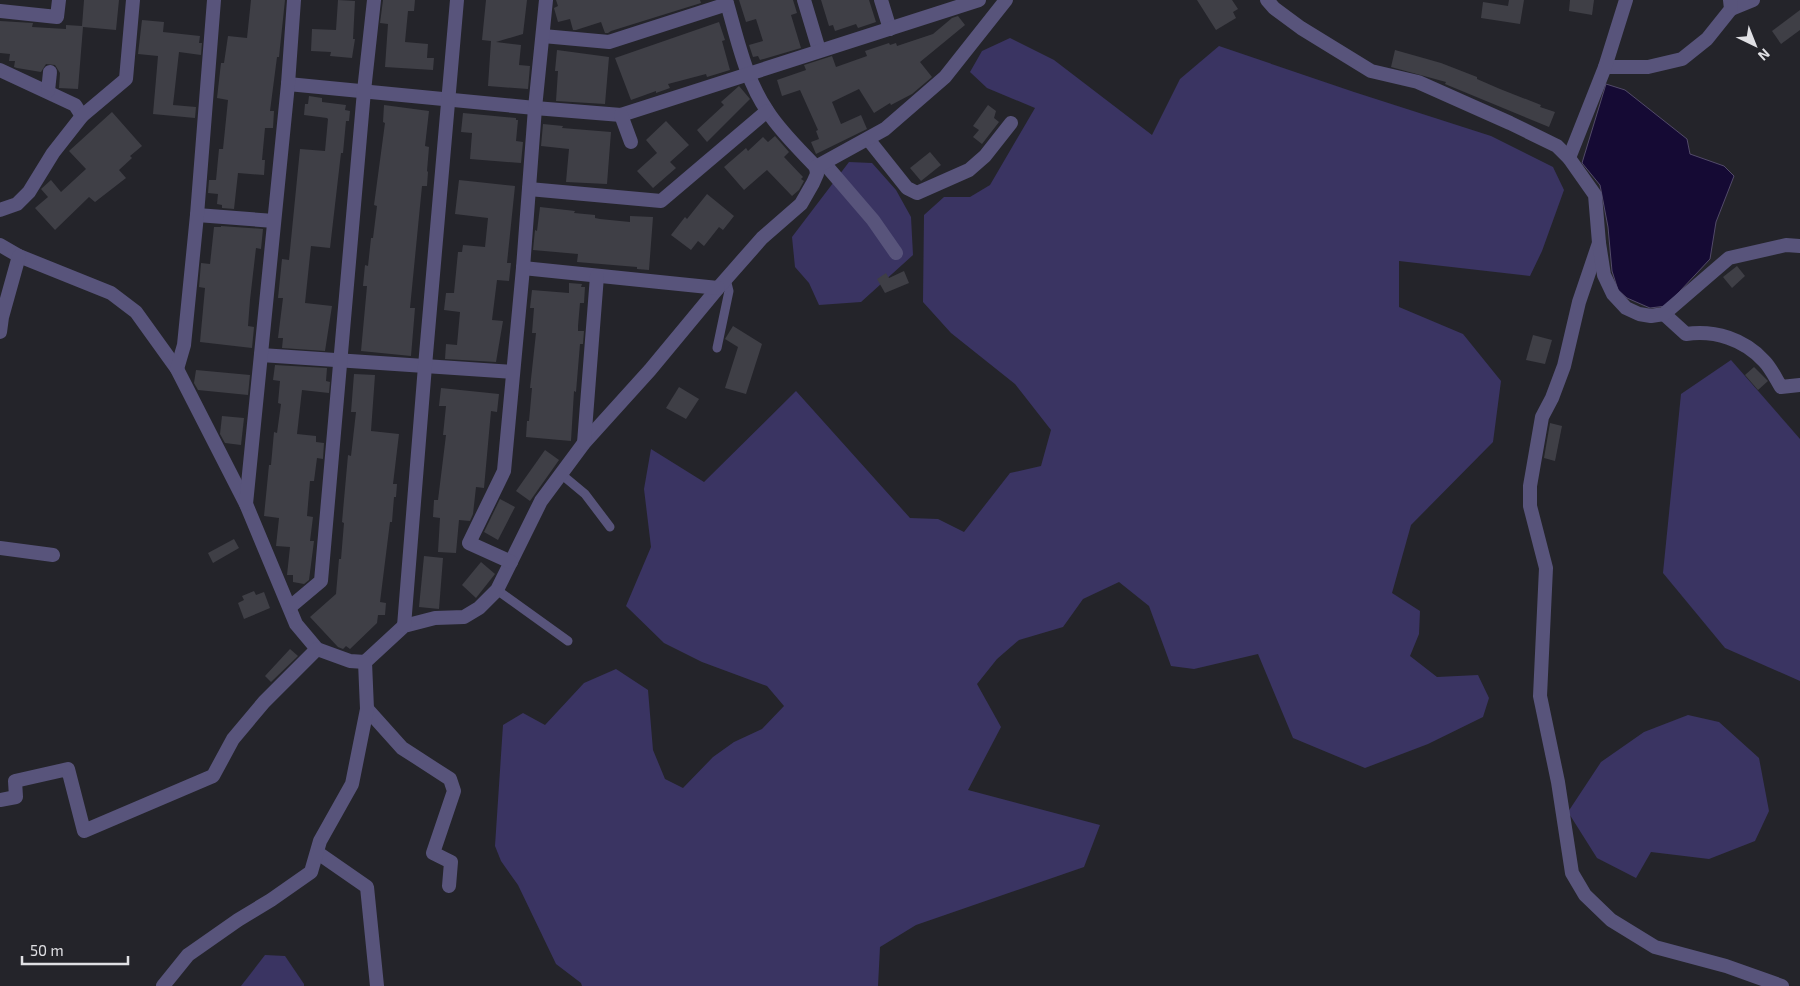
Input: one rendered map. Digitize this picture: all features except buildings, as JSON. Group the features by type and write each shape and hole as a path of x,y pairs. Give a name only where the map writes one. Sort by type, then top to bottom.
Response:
{"street":[{"path":"0,11 57,16 59,0"},
{"path":"0,210 17,204 29,192 53,153 82,116 126,79 134,0"},
{"path":"177,369 184,345 197,214 214,0"},
{"path":"246,504 288,84 294,0"},
{"path":"290,607 321,581 342,360 364,91 374,0"},
{"path":"404,626 457,0"},
{"path":"512,562 469,543 504,471 546,0"},
{"path":"804,0 819,50"},
{"path":"881,0 890,28"},
{"path":"288,84 621,115 979,0"},
{"path":"163,986 188,955 238,920 305,878 311,872 320,841 352,784 367,709 365,662 404,626 435,618 464,617 479,608 496,590 512,562 541,501 584,443 650,370 762,238 801,204 814,183 820,165 885,129 945,77 1006,0"},
{"path":"1266,0 1301,28 1371,71 1418,82 1557,146 1569,158 1595,195 1604,276 1614,294 1626,308 1645,315 1664,314 1729,258 1786,245 1800,246"},
{"path":"1569,158 1605,67 1626,0"},
{"path":"1605,67 1648,67 1682,59 1707,38 1731,4 1753,0"},
{"path":"543,36 609,42 726,2 748,74 767,111 788,137 820,165 873,220 896,253"},
{"path":"0,70 76,105 82,116"},
{"path":"48,91 50,72"},
{"path":"529,189 661,201 767,111"},
{"path":"621,115 631,142"},
{"path":"868,138 907,188 917,193 969,170 984,156 1011,123"},
{"path":"197,214 274,221"},
{"path":"1599,243 1579,302 1564,366 1552,398 1542,417 1530,486 1530,506 1546,568 1540,696 1558,782 1572,873 1585,895 1612,920 1655,947 1726,966 1782,986"},
{"path":"0,245 19,256 111,293 136,312 177,369 246,504 296,624 318,649 350,660 365,662"},
{"path":"0,332 2,317 19,256"},
{"path":"523,268 597,276 722,284"},
{"path":"584,443 597,276"},
{"path":"1664,314 1686,334 1712,333 1724,335 1752,350 1764,361 1781,387 1800,385"},
{"path":"261,355 513,372"},
{"path":"0,548 53,555"},
{"path":"0,800 16,797 14,781 68,769 84,831 213,776 234,739 264,702 318,649"},
{"path":"367,709 402,748 450,779 454,791 434,853 451,862 449,886"},
{"path":"318,853 367,887 376,986"}],"lane":[{"path":"717,348 729,291 722,284"},
{"path":"561,474 585,494 610,527"},
{"path":"496,590 568,641"}],"shaded area":[{"path":"1010,38 1054,60 1152,135 1180,79 1219,46 1491,136 1553,167 1564,190 1542,251 1530,276 1399,261 1399,307 1463,334 1501,381 1493,442 1411,525 1392,593 1420,611 1419,634 1410,656 1437,677 1478,675 1489,698 1483,717 1428,744 1365,768 1293,738 1258,654 1194,669 1171,666 1149,606 1119,582 1083,599 1063,627 1019,640 997,659 977,684 1001,727 968,790 1100,825 1084,867 916,925 880,947 878,986 582,986 581,983 556,964 518,885 501,861 495,846 503,725 523,713 545,725 584,683 616,669 648,690 653,750 665,779 683,788 713,757 734,742 762,729 784,706 767,686 702,662 664,643 626,606 651,547 644,489 651,449 704,482 796,391 910,518 938,519 964,532 1010,473 1041,466 1051,430 1015,384 951,333 923,302 924,215 944,197 970,197 990,185 1035,108 987,88 970,72 982,51"},
{"path":"1606,84 1625,90 1687,139 1690,154 1724,166 1734,176 1716,222 1710,259 1666,306 1650,308 1627,298 1618,290 1612,271 1608,227 1600,185 1582,163"},
{"path":"849,162 872,163 896,190 911,217 913,255 861,302 819,305 809,283 795,267 792,237"},
{"path":"1731,360 1800,439 1800,681 1725,648 1663,573 1681,394"},
{"path":"1688,715 1719,722 1759,758 1769,811 1755,841 1709,859 1651,852 1636,878 1597,858 1568,812 1601,762 1644,732"},
{"path":"265,955 285,956 304,986 241,986"}]}
